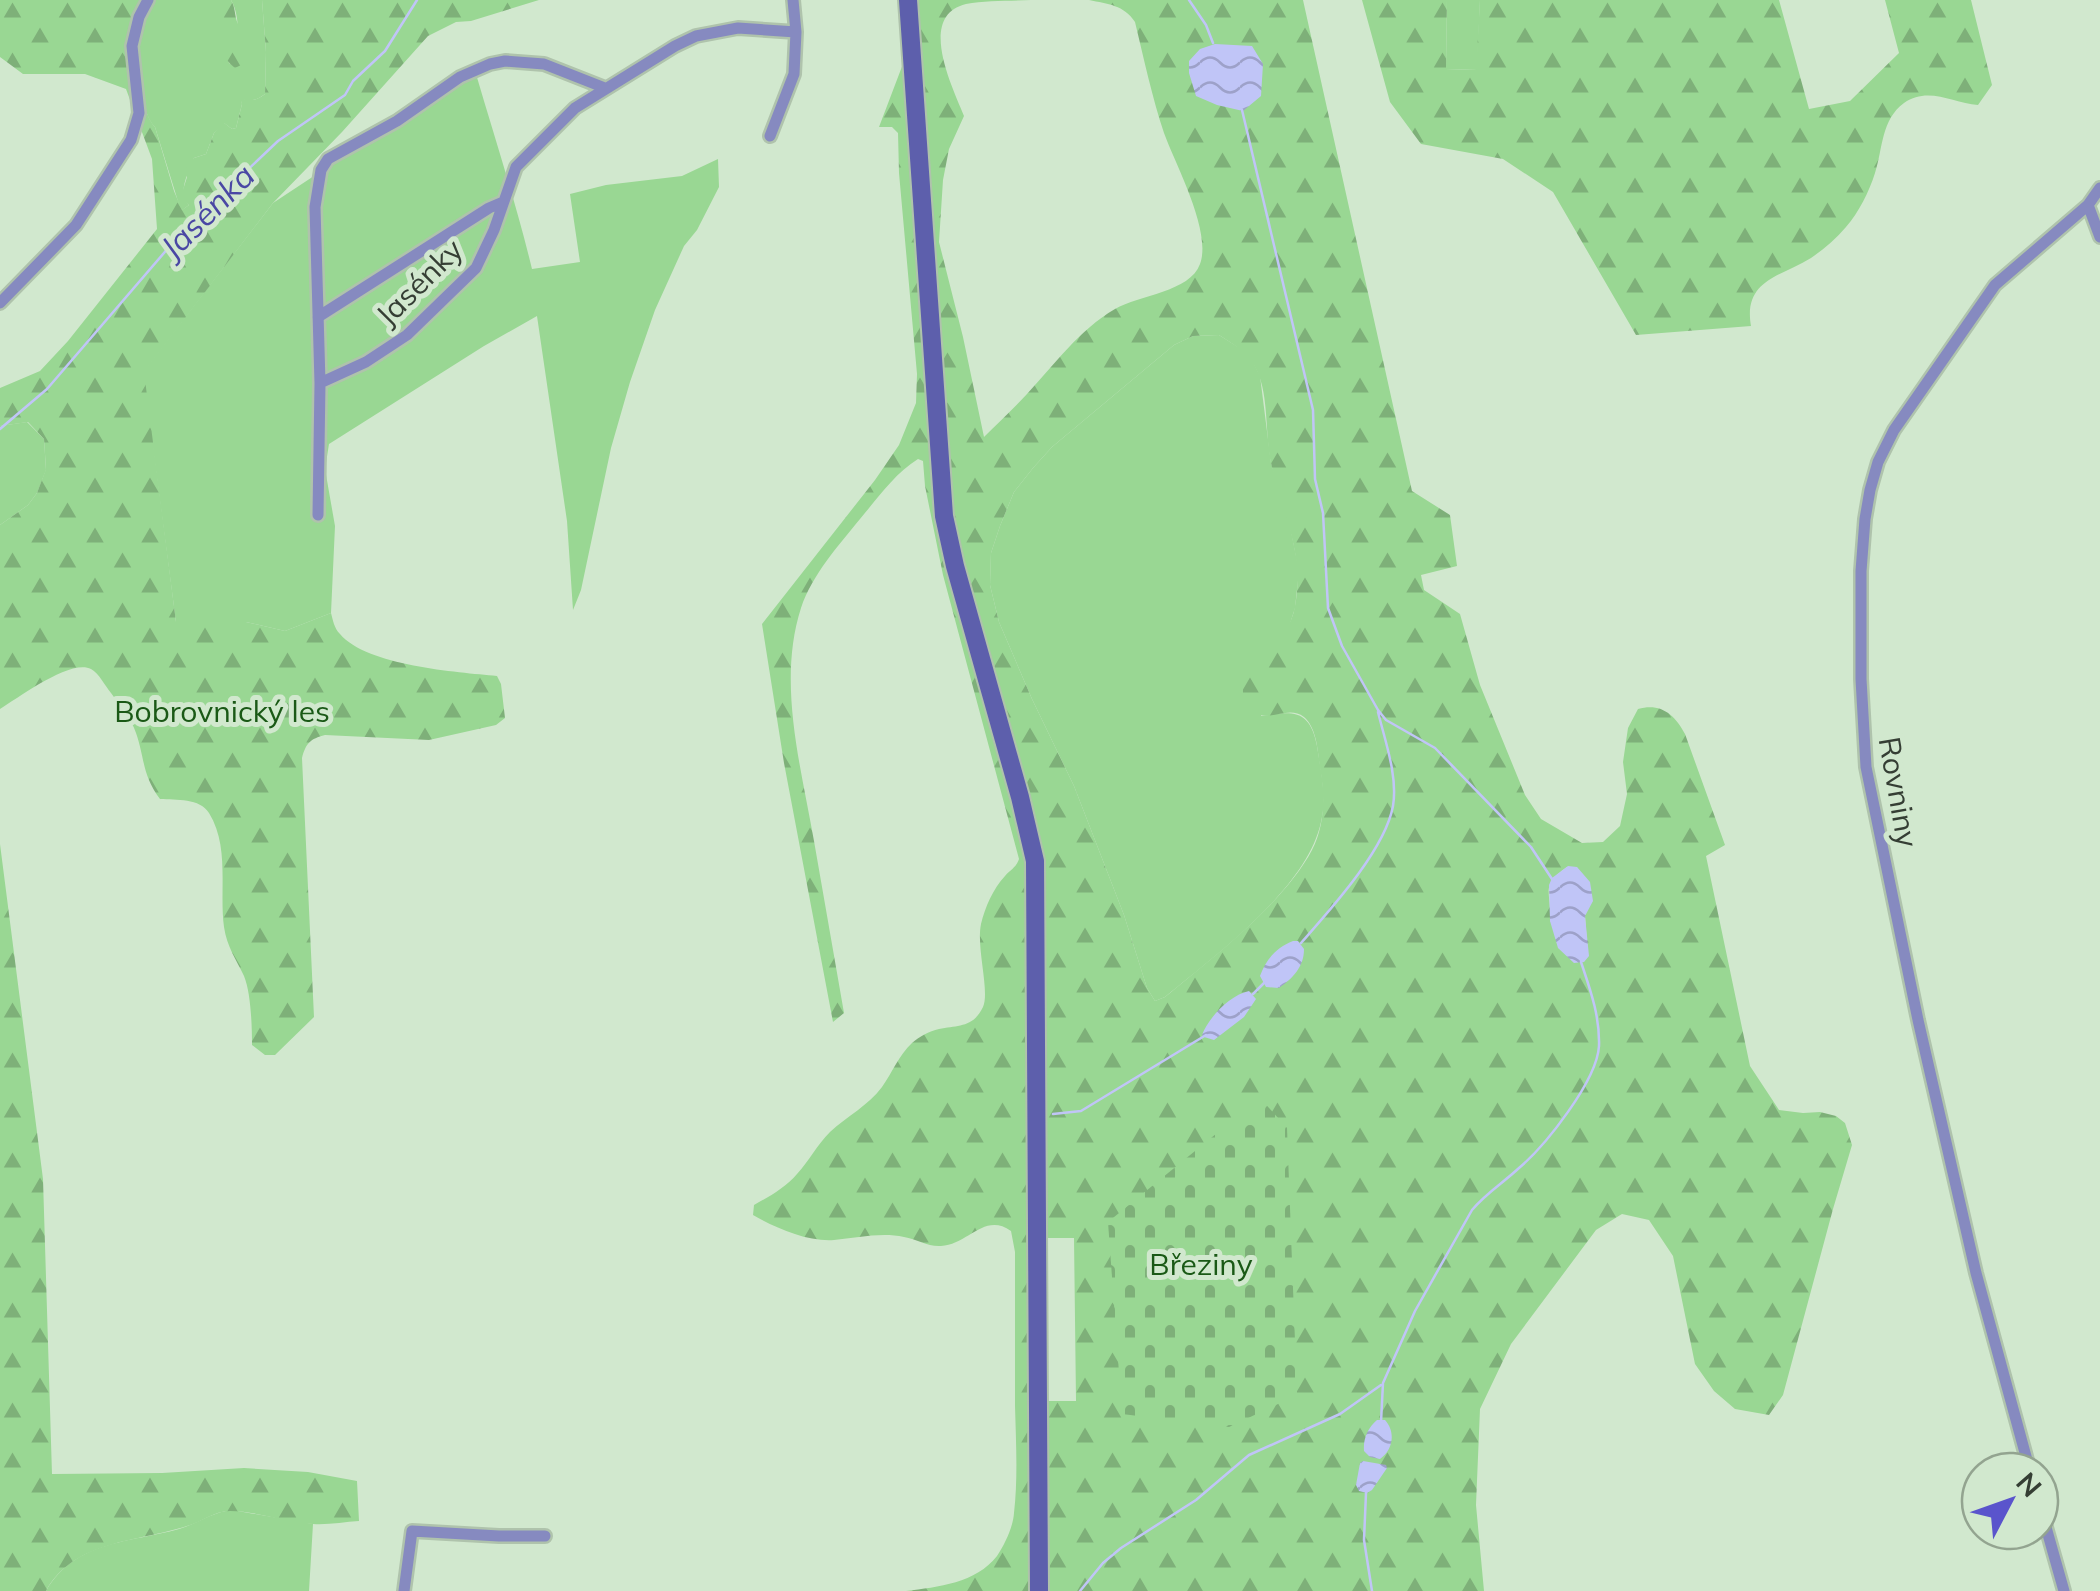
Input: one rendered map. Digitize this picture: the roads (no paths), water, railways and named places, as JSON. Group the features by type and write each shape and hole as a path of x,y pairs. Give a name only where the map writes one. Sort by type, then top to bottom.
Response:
{"street":[{"path":"0,303 76,225 130,140 139,112 132,46 139,16 148,0"},
{"path":"770,136 794,74 796,32 792,0"},
{"path":"908,0 942,503 1035,861 1039,1591"},
{"name":"Jasénky","path":"320,382 366,362 407,335 476,268 516,167 575,108 696,36 738,28 796,32"},
{"path":"318,516 320,382 315,207 321,170 328,158 396,120 460,77 490,64 544,64 605,88"},
{"name":"Rovniny","path":"2025,1451 1976,1273 1866,767 1861,697 1861,571 1870,490 1894,430 1996,285 2088,205 2100,188"},
{"path":"318,317 502,202"},
{"path":"2088,205 2100,237"},
{"path":"404,1591 412,1530 545,1536"},
{"path":"2053,1551 2064,1591"}],"water":[{"path":"1215,44 1252,46 1263,64 1261,96 1243,111 1196,96 1189,61 1200,49"},
{"path":"1568,866 1577,867 1590,882 1593,901 1585,916 1589,956 1584,962 1574,963 1558,948 1550,921 1549,885"},
{"path":"1293,941 1304,949 1300,967 1279,988 1266,987 1260,976 1265,964"},
{"path":"1249,991 1256,999 1244,1017 1214,1040 1202,1035 1221,1008"},
{"path":"1377,1420 1385,1420 1392,1435 1388,1451 1380,1459 1364,1451 1367,1434"},
{"path":"1363,1461 1387,1468 1367,1493 1359,1491 1356,1485"}],"waterway":[{"name":"Jasénka","path":"0,429 47,389 182,232 278,141 345,95 353,81 385,51 417,0"},
{"path":"1189,0 1213,43"},
{"path":"1242,110 1313,410 1315,479 1323,513 1328,608 1342,646 1386,720 1435,748 1531,847 1552,879"},
{"path":"1301,943 1355,879 1388,823 1394,783 1378,712"},
{"path":"1381,1422 1383,1383 1415,1311 1472,1210 1542,1145 1589,1077 1599,1035 1581,962"},
{"path":"1253,994 1265,982"},
{"path":"1053,1114 1081,1111 1206,1035"},
{"path":"1080,1591 1121,1548 1196,1500 1249,1455 1340,1414 1381,1385"},
{"path":"1366,1493 1364,1540 1372,1591"}],"park label":[{"name":"Bobrovnický les","path":"222,711"},
{"name":"Březiny","path":"1201,1264"}]}
